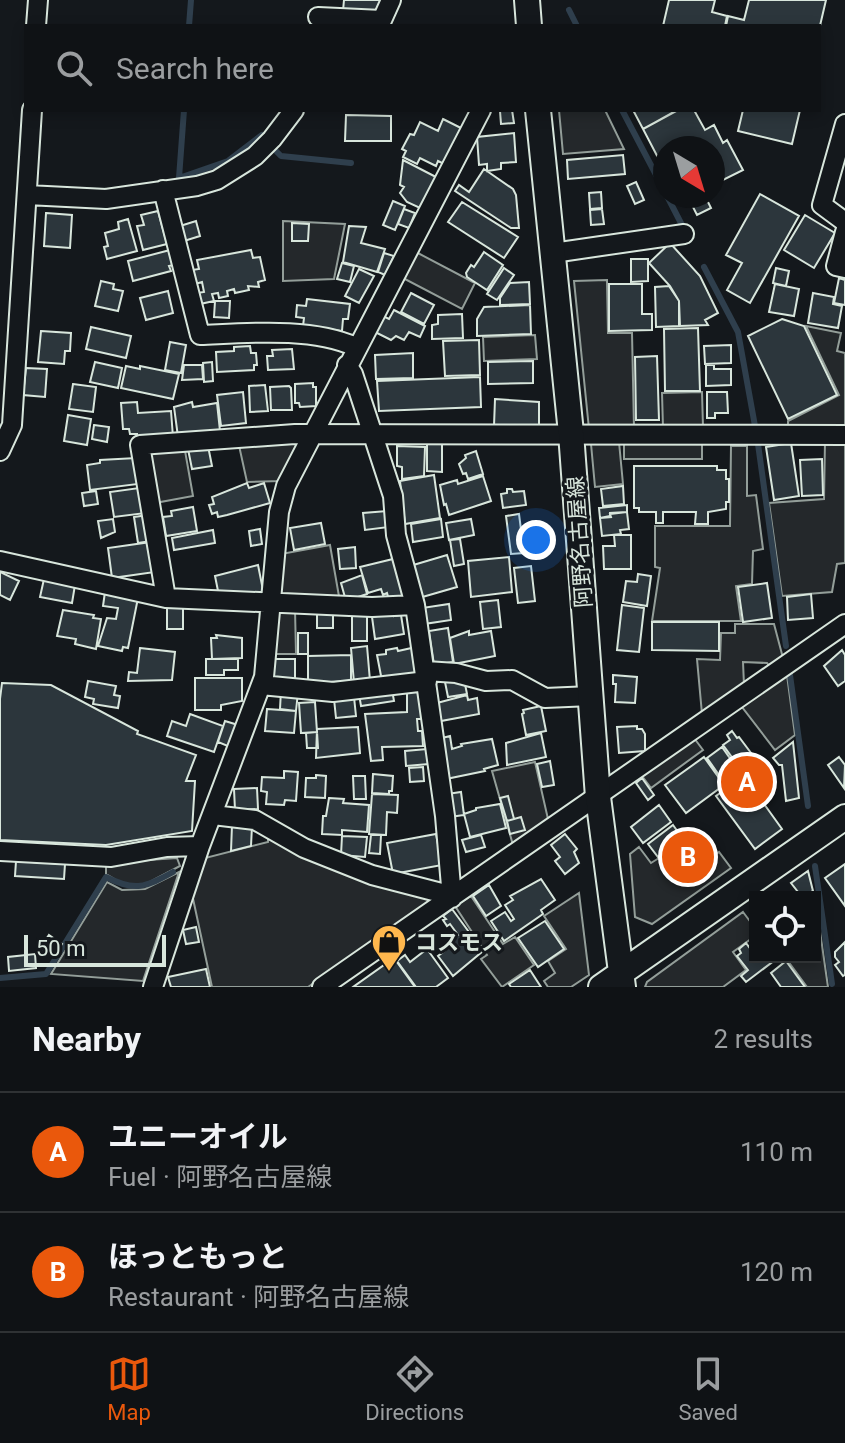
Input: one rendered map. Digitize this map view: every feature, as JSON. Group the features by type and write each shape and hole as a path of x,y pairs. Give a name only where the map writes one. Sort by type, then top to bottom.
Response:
{"main road":[{"path":"527,0 529,24"},
{"name":"阿野名古屋線","path":"538,112 571,433 598,797 622,980"},
{"path":"601,987 622,980 845,817"}],"street":[{"path":"36,24 38,0"},
{"path":"318,14 382,20 391,0"},
{"path":"0,451 12,425 32,112"},
{"path":"27,195 106,199 197,186 217,180 255,156 292,112"},
{"path":"153,987 200,846 261,685 279,512 286,486 480,112"},
{"path":"845,124 822,205 845,222"},
{"path":"163,190 200,335 269,332 340,340 356,347"},
{"path":"845,232 836,266 845,268"},
{"path":"553,253 684,234"},
{"path":"347,365 375,435 393,496 396,535 415,605 449,847 450,897"},
{"path":"166,598 140,445 295,434 845,435"},
{"path":"0,561 166,598 372,607 415,605"},
{"path":"322,987 843,629"},
{"path":"261,685 333,692 456,673 486,681 512,680 545,698 591,696"},
{"path":"213,815 255,820 304,848 372,875 450,897"},
{"path":"0,851 111,857 167,847 200,846"}],"shaded area":[{"path":"559,112 606,112 624,149 563,154"},
{"path":"283,221 345,224 334,279 283,281"},
{"path":"414,251 475,283 462,309 401,277"},
{"path":"607,280 608,333 632,333 634,428 589,429 574,281"},
{"path":"806,326 841,333 837,351 845,353 845,428 788,428 788,421 839,395"},
{"path":"535,335 537,359 484,361 483,337"},
{"path":"702,392 703,427 663,428 662,393"},
{"path":"296,438 299,443 280,481 247,482 238,441"},
{"path":"624,441 702,442 702,459 624,459"},
{"path":"825,441 845,441 845,563 837,564 832,592 782,596 769,503 824,499"},
{"path":"619,442 623,484 595,487 591,444"},
{"path":"184,445 193,496 155,503 147,458 158,446"},
{"path":"731,446 747,446 747,496 756,495 763,549 753,551 752,584 736,586 741,621 652,621 660,568 655,567 655,526 730,526"},
{"path":"330,545 340,602 277,600 281,554"},
{"path":"277,609 295,609 296,654 273,654"},
{"path":"735,624 774,624 783,658 770,667 767,663 743,662 744,685 702,714 697,659 720,660 721,633 735,633"},
{"path":"787,675 795,735 775,750 742,707"},
{"path":"694,738 703,750 651,788 642,776"},
{"path":"535,762 548,819 513,845 492,771"},
{"path":"268,834 438,897 308,987 212,987 192,894 205,858 268,842"},
{"path":"639,847 651,863 659,858 677,883 719,852 731,868 652,924 635,917 630,854"},
{"path":"177,858 180,866 146,884 123,884 106,874 106,863"},
{"path":"179,872 143,981 51,974 107,882 122,890 145,889"},
{"path":"579,893 589,975 571,987 548,987 544,981 555,973 548,961 566,949 544,916"},
{"path":"471,896 503,944 515,937 534,965 502,987 481,959 487,955 455,906"},
{"path":"743,912 749,920 749,940 733,952 746,970 723,987 645,987 647,982"},
{"path":"821,938 828,987 807,987 789,963 821,963"}],"building":[{"path":"344,0 380,0 379,15 343,11"},
{"path":"669,0 715,0 712,12 727,16 725,24 663,24"},
{"path":"749,0 826,0 820,24 726,24 728,16 744,20"},
{"path":"500,112 512,112 514,123 501,124"},
{"path":"634,112 673,112 643,129"},
{"path":"674,112 695,112 705,130 714,125 720,136 653,136 653,148 643,129"},
{"path":"743,112 800,112 792,144 738,131"},
{"path":"346,115 391,116 391,141 345,141"},
{"path":"443,119 461,128 444,164 438,161 436,166 420,158 417,164 403,157 406,151 402,149 420,122 438,131"},
{"path":"514,133 516,162 501,163 501,169 487,171 487,164 479,165 477,137"},
{"path":"727,140 743,170 725,179"},
{"path":"623,155 625,174 568,179 567,160"},
{"path":"403,160 436,177 420,208 407,202 400,193 404,187 400,185"},
{"path":"484,169 513,189 519,228 511,228 455,191 459,185 469,192"},
{"path":"636,182 644,200 635,204 627,186"},
{"path":"601,192 602,208 590,209 589,193"},
{"path":"760,194 799,216 750,303 727,290 742,263 726,255"},
{"path":"393,201 405,206 395,230 383,225"},
{"path":"462,202 518,237 504,258 448,222"},
{"path":"694,208 711,208 697,215"},
{"path":"404,209 415,213 409,228 398,224"},
{"path":"602,209 604,224 591,225 590,210"},
{"path":"158,211 167,244 143,250 137,226 144,225 141,215"},
{"path":"46,213 72,215 70,248 44,246"},
{"path":"805,215 835,233 814,268 784,250"},
{"path":"128,219 137,251 107,259 105,233 119,229 118,222"},
{"path":"196,221 200,236 184,241 180,226"},
{"path":"292,223 309,224 308,241 292,241"},
{"path":"349,226 366,227 361,243 385,249 377,272 343,262"},
{"path":"670,243 700,276 718,313 705,320 708,325 680,326 679,301 649,263"},
{"path":"170,250 174,265 169,266 171,271 133,281 128,261"},
{"path":"251,250 253,258 260,257 265,280 258,282 259,287 248,286 249,290 235,293 234,289 227,291 228,296 219,298 218,293 212,294 214,301 200,304 197,293 204,292 202,282 195,284 192,270 199,269 197,260"},
{"path":"484,252 503,265 487,290 467,277 466,273"},
{"path":"384,253 394,256 385,275 378,272"},
{"path":"631,259 648,259 648,281 631,282"},
{"path":"342,263 354,266 350,282 337,279"},
{"path":"504,268 514,275 497,300 487,294"},
{"path":"776,268 789,271 786,286 773,283"},
{"path":"359,269 374,276 359,303 345,296"},
{"path":"839,278 845,280 845,305 834,303"},
{"path":"101,281 114,284 113,289 123,291 118,311 95,306"},
{"path":"529,282 530,304 500,305 500,298 510,283"},
{"path":"609,284 642,284 642,314 652,314 652,330 609,331"},
{"path":"775,284 799,289 794,316 769,312"},
{"path":"669,286 679,301 679,326 656,327 655,287"},
{"path":"168,291 173,313 146,320 140,298"},
{"path":"411,293 434,305 424,324 401,312"},
{"path":"813,293 834,297 833,304 842,306 838,328 808,323"},
{"path":"307,299 350,304 348,319 343,319 342,331 303,326 304,318 296,317 297,305 306,306"},
{"path":"215,301 230,301 229,318 214,317"},
{"path":"530,305 531,334 477,336 477,319 484,307"},
{"path":"394,310 425,326 420,337 409,332 404,340 396,336 391,340 375,332 383,316 389,319"},
{"path":"462,314 463,338 432,339 432,325 438,324 438,315"},
{"path":"782,319 804,326 837,395 788,419 748,336"},
{"path":"91,327 131,336 126,358 86,349"},
{"path":"698,328 700,391 665,391 664,329"},
{"path":"41,331 71,333 70,351 65,351 64,364 38,362"},
{"path":"479,340 480,375 445,376 443,341"},
{"path":"170,342 186,345 181,373 165,370"},
{"path":"731,345 731,363 705,364 704,346"},
{"path":"250,346 251,353 256,353 254,370 217,372 216,352"},
{"path":"292,349 294,369 268,370 267,356 273,356 272,350"},
{"path":"413,353 413,378 376,379 375,355"},
{"path":"657,356 659,420 636,420 635,357"},
{"path":"533,361 533,383 488,384 488,362"},
{"path":"95,362 122,368 118,388 90,382"},
{"path":"212,362 213,381 204,382 203,363"},
{"path":"184,365 202,365 203,379 182,380"},
{"path":"706,365 714,365 714,369 731,369 731,385 706,386"},
{"path":"126,366 179,374 173,399 121,388"},
{"path":"26,368 47,369 45,397 23,395"},
{"path":"480,377 481,407 379,411 377,381"},
{"path":"313,383 316,387 316,406 300,407 299,403 295,403 295,384"},
{"path":"73,384 96,387 93,412 69,409"},
{"path":"265,385 268,411 250,412 249,386"},
{"path":"289,386 292,410 271,410 270,387"},
{"path":"243,392 246,423 221,426 217,395"},
{"path":"707,392 727,392 728,413 715,413 715,418 707,418"},
{"path":"495,399 539,402 539,428 494,426"},
{"path":"137,402 138,413 171,411 173,437 137,440 137,434 123,429 121,403"},
{"path":"192,402 193,407 217,403 220,431 178,437 174,407"},
{"path":"68,415 91,419 87,445 64,441"},
{"path":"94,425 109,427 107,442 92,439"},
{"path":"791,443 799,496 774,500 766,447"},
{"path":"427,444 442,444 442,472 427,471"},
{"path":"208,446 212,466 192,469 188,449"},
{"path":"397,446 425,447 424,476 402,479 402,467 397,466"},
{"path":"476,451 483,474 468,479 459,464 466,458 465,455"},
{"path":"136,458 138,484 90,490 87,465 100,463 100,460"},
{"path":"822,459 823,495 802,496 800,460"},
{"path":"634,466 717,466 717,470 726,470 726,479 729,479 729,502 726,502 726,509 708,512 708,524 695,524 696,512 663,512 663,523 656,523 656,512 639,512 639,508 634,508"},
{"path":"434,475 440,518 405,524 400,481"},
{"path":"483,476 491,501 449,515 440,485 457,480 458,484"},
{"path":"247,483 249,488 264,483 270,503 218,517 217,512 212,514 209,505 214,504 212,497"},
{"path":"623,486 624,504 603,506 601,489"},
{"path":"139,488 146,513 114,517 110,492"},
{"path":"507,489 524,491 526,505 503,508 501,494 507,493"},
{"path":"96,491 98,504 84,506 82,493"},
{"path":"627,505 627,512 610,513 610,516 600,518 599,508"},
{"path":"193,507 197,531 166,536 163,517 172,516 171,511"},
{"path":"387,511 389,527 365,530 363,513"},
{"path":"627,512 629,529 620,530 621,534 602,536 600,518"},
{"path":"519,514 524,553 511,554 506,516"},
{"path":"148,515 151,541 138,543 134,517"},
{"path":"113,519 115,532 101,538 98,521"},
{"path":"441,519 443,537 413,542 411,524"},
{"path":"471,519 474,535 449,540 446,523"},
{"path":"321,523 325,544 294,550 290,528"},
{"path":"260,529 262,544 251,546 249,531"},
{"path":"213,530 215,543 174,550 172,538"},
{"path":"614,535 631,535 631,569 604,569 603,546 615,546"},
{"path":"460,539 464,564 454,566 450,540"},
{"path":"151,542 155,572 112,578 108,548"},
{"path":"355,547 356,568 340,569 338,549"},
{"path":"447,555 457,587 419,598 410,566"},
{"path":"509,557 512,592 471,597 468,561"},
{"path":"393,559 407,595 389,600 387,593 383,595 381,589 368,593 360,567"},
{"path":"258,565 264,595 256,597 255,592 219,596 215,576"},
{"path":"531,566 535,601 518,603 514,568"},
{"path":"0,572 19,581 10,600 0,595"},
{"path":"638,574 651,576 647,606 623,602 626,581 637,582"},
{"path":"362,575 367,594 346,601 341,583"},
{"path":"44,579 75,585 72,603 40,597"},
{"path":"767,583 772,618 743,622 738,587"},
{"path":"105,592 138,598 128,648 123,647 122,651 98,646 107,618 116,619 118,608 103,606"},
{"path":"811,594 813,618 788,620 787,597"},
{"path":"498,600 501,627 483,629 480,602"},
{"path":"449,604 451,620 424,624 422,608"},
{"path":"622,605 644,608 639,652 617,650"},
{"path":"167,606 183,606 183,629 167,629"},
{"path":"63,610 101,619 96,649 75,644 76,639 57,636"},
{"path":"317,612 333,612 333,628 317,628"},
{"path":"352,613 367,613 367,641 352,641"},
{"path":"394,613 394,616 401,615 404,634 375,639 372,617"},
{"path":"652,622 719,622 719,651 652,650"},
{"path":"448,628 453,662 434,665 429,631"},
{"path":"469,631 469,635 491,631 495,656 454,664 450,638"},
{"path":"298,633 308,633 308,654 298,654"},
{"path":"216,635 242,638 242,658 212,659 211,638 217,638"},
{"path":"367,646 370,681 354,683 351,648"},
{"path":"416,647 421,673 382,681 377,655 386,654 386,650"},
{"path":"140,648 175,652 172,680 128,681 129,672 137,673"},
{"path":"842,650 845,655 845,681 838,686 824,666"},
{"path":"351,655 351,681 331,684 308,682 308,656"},
{"path":"206,659 238,659 238,670 224,670 224,675 206,675"},
{"path":"273,659 295,659 295,681 273,681"},
{"path":"613,675 637,677 635,703 615,702"},
{"path":"195,678 242,678 242,701 221,705 221,710 195,710"},
{"path":"464,679 467,694 448,697 445,682"},
{"path":"88,681 116,686 114,695 120,696 118,708 93,704 94,699 85,697"},
{"path":"2,683 51,685 138,731 137,734 196,755 186,781 195,781 192,831 106,845 0,840"},
{"path":"420,688 425,719 417,719 423,746 382,747 383,760 371,761 365,714 407,712 407,689"},
{"path":"281,690 298,692 296,711 280,709"},
{"path":"392,690 394,701 361,706 359,694"},
{"path":"467,695 468,700 477,698 479,714 441,721 437,703"},
{"path":"354,697 356,716 336,718 334,699"},
{"path":"315,702 317,732 301,733 299,703"},
{"path":"541,706 546,731 526,735 523,710"},
{"path":"267,709 296,711 294,733 265,731"},
{"path":"190,714 223,726 214,752 167,736 172,721 186,726"},
{"path":"225,721 238,725 230,747 218,742"},
{"path":"637,726 645,734 645,751 619,753 617,727"},
{"path":"358,727 360,753 316,758 317,729"},
{"path":"732,731 757,761 742,771 723,745 730,740 727,735"},
{"path":"317,732 318,748 307,748 306,733"},
{"path":"541,733 546,757 507,765 506,743"},
{"path":"450,736 452,749 461,744 492,739 498,765 485,771 446,779 438,739"},
{"path":"793,742 799,798 786,801 782,765 773,758"},
{"path":"722,747 741,774 726,785 707,758"},
{"path":"427,749 429,764 406,766 405,751"},
{"path":"704,757 724,785 686,813 665,785"},
{"path":"839,757 845,765 844,788 828,765"},
{"path":"550,761 554,785 542,787 537,764"},
{"path":"423,767 424,781 410,782 409,768"},
{"path":"284,771 298,772 296,801 285,800 284,805 266,804 267,792 261,791 262,777 284,778"},
{"path":"373,774 393,776 389,794 372,793"},
{"path":"316,775 326,776 325,798 305,797 306,778 316,778"},
{"path":"353,776 365,776 366,799 354,799"},
{"path":"744,776 782,829 755,849 716,796"},
{"path":"642,778 654,795 648,800 636,783"},
{"path":"257,788 258,809 235,810 234,789"},
{"path":"461,792 464,815 450,817 447,794"},
{"path":"372,794 398,795 397,813 387,812 386,835 369,834"},
{"path":"508,796 514,819 507,821 500,798"},
{"path":"329,798 344,799 343,803 369,805 367,832 342,830 342,835 322,834 323,816 326,816"},
{"path":"500,804 506,828 470,837 464,814 476,808"},
{"path":"659,805 671,822 643,843 631,827"},
{"path":"521,817 525,830 510,834 507,821"},
{"path":"232,825 252,826 251,846 231,851"},
{"path":"673,825 683,839 658,857 648,844"},
{"path":"698,832 714,855 677,881 661,859"},
{"path":"436,834 442,865 393,874 387,843"},
{"path":"565,834 577,849 574,852 579,863 565,874 555,861 560,857 551,845"},
{"path":"371,835 381,835 380,854 369,853"},
{"path":"481,835 485,847 466,852 462,840"},
{"path":"342,836 367,837 365,857 341,855"},
{"path":"16,861 65,864 64,879 15,876"},
{"path":"845,864 845,906 825,878"},
{"path":"808,871 813,891 797,891 791,883"},
{"path":"541,879 555,900 541,910 543,914 504,941 491,921 505,912 511,921 514,919 505,905 513,900 510,896"},
{"path":"489,885 501,906 486,916 473,896"},
{"path":"452,909 483,951 453,976 438,956 447,949 444,945 458,935 443,920 446,919 443,916"},
{"path":"545,921 564,949 538,967 518,938"},
{"path":"196,927 199,942 186,944 183,930"},
{"path":"49,935 62,944 53,957 40,948"},
{"path":"845,942 843,976 835,965 839,962 835,952"},
{"path":"746,943 749,963 771,963 746,982 741,976 748,970 737,956"},
{"path":"427,949 448,978 436,987 416,987 397,961 405,955 410,962"},
{"path":"35,954 36,968 9,971 8,957"},
{"name":"コスモス","path":"394,958 415,987 353,987"},
{"path":"787,963 805,987 781,987 771,973"},
{"path":"206,969 210,987 171,987 168,977"},
{"path":"530,970 541,987 511,987 509,984"}],"waterway":[{"path":"189,24 191,0"},
{"path":"569,10 576,24"},
{"path":"184,112 179,178 228,161 262,135"},
{"path":"623,112 653,169"},
{"path":"274,149 281,156 351,163"},
{"path":"673,208 683,227"},
{"path":"704,267 738,332 755,426"},
{"path":"758,444 786,646"},
{"path":"790,675 808,806"},
{"path":"815,866 832,984"},
{"path":"0,978 46,974 106,877 125,885 140,886 173,872"}],"place":[{"name":"ユニーオイル","path":"747,782"},
{"name":"ほっともっと","path":"688,857"},
{"name":"コスモス","path":"389,973"}]}
